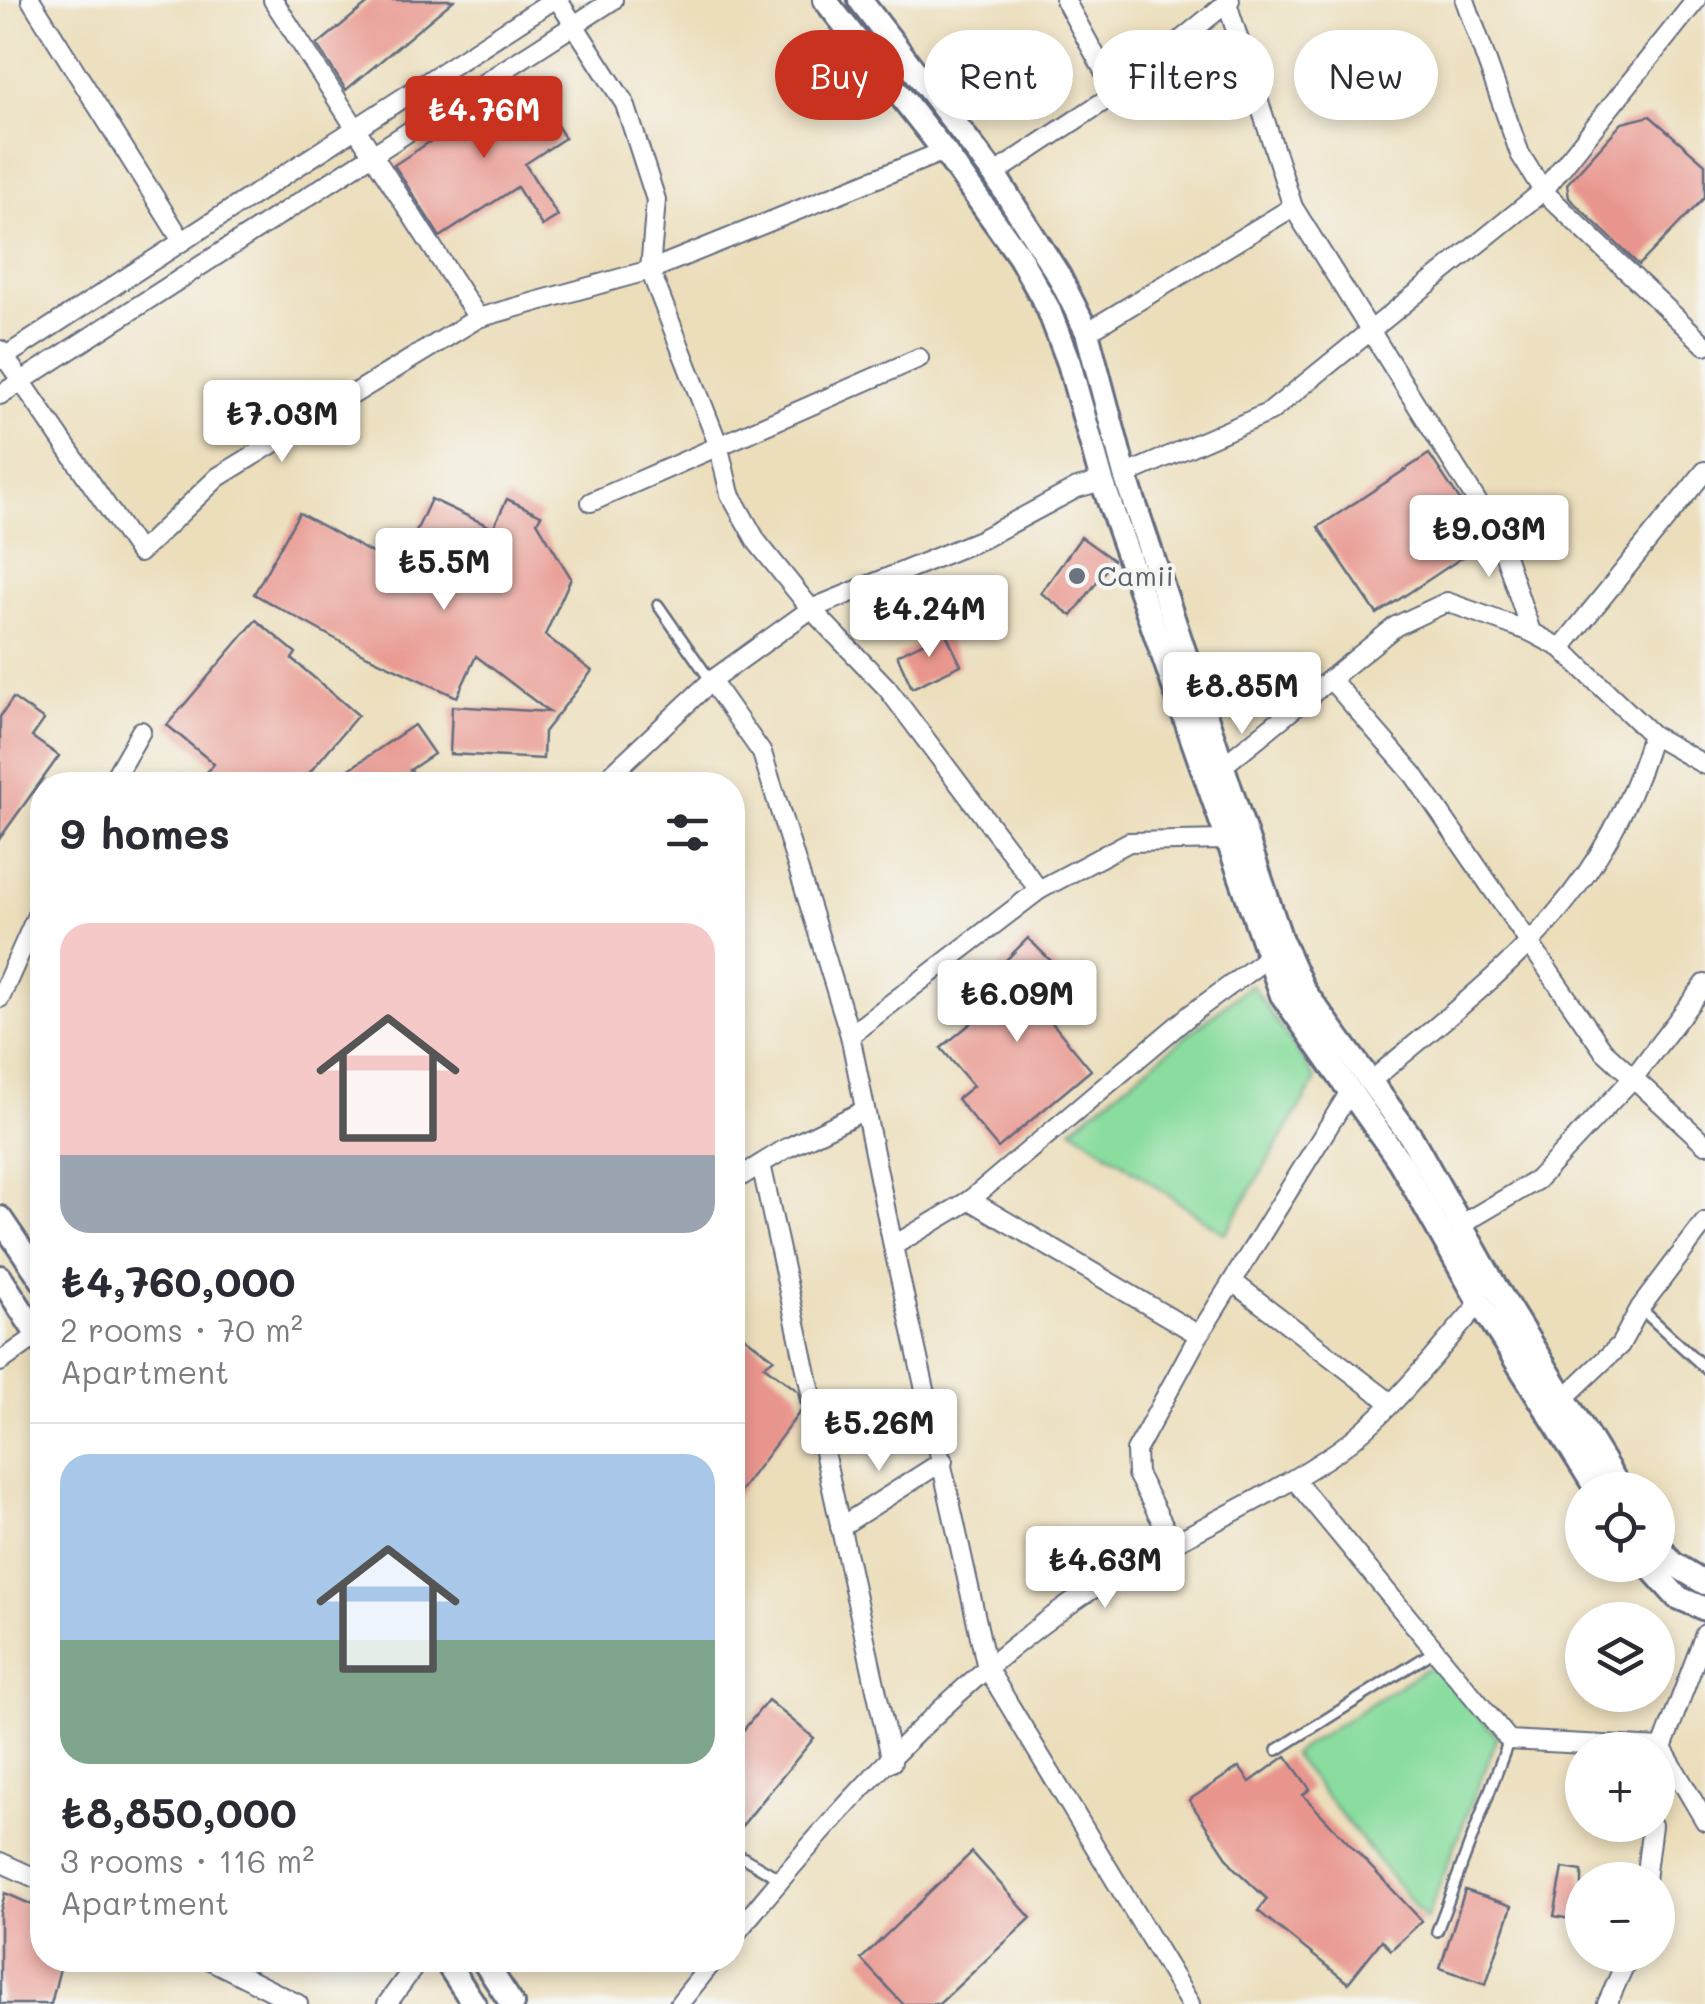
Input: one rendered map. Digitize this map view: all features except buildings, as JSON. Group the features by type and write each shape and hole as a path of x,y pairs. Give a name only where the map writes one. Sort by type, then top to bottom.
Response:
{"street":[{"path":"30,0 182,241"},
{"path":"273,0 478,318"},
{"path":"944,151 650,270 478,318 218,477 139,553 2,356 556,0 625,104 656,200 650,270 718,444 730,494 748,526 811,609 887,688 1039,890"},
{"path":"0,395 613,0"},
{"path":"825,0 944,151 1019,256 1048,308 1069,363 1102,481 1266,959 1302,1028 1411,1137 1462,1224 1488,1294 1587,1472"},
{"path":"860,0 994,174 1059,276 1087,332 1126,476 1281,940 1304,991 1433,1214 1564,1398 1609,1472"},
{"path":"1065,0 1093,51"},
{"path":"1465,0 1520,154 1543,191 1705,345"},
{"path":"1192,30 1227,1 1293,207 1498,534 1532,632"},
{"path":"614,772 710,681 811,609 982,539 1077,488 1126,476 1270,412 1543,191 1696,6"},
{"path":"994,174 1093,108"},
{"path":"1087,332 1293,207"},
{"path":"591,502 919,358"},
{"path":"1561,648 1705,471"},
{"path":"1224,765 1333,682 1396,626 1446,602 1532,632 1561,648 1652,735 1705,765"},
{"path":"710,681 762,753 850,1036 987,1668 1190,2004"},
{"path":"1333,682 1414,776 1603,1050 1705,1144"},
{"path":"117,772 140,731"},
{"path":"1174,1545 1137,1474 1136,1451 1199,1335 1361,1086 1529,948 1600,860 1636,786 1652,735"},
{"path":"850,1036 1039,890 1128,842 1226,840"},
{"path":"0,998 30,931"},
{"path":"893,1246 970,1200 1190,1014 1266,959"},
{"path":"1462,1224 1536,1180 1634,1077 1705,984"},
{"path":"745,1174 865,1110"},
{"path":"760,1164 892,1762"},
{"path":"970,1200 1199,1335"},
{"path":"0,1218 30,1262"},
{"path":"1564,1398 1620,1345 1640,1308 1705,1222"},
{"path":"0,1278 30,1320"},
{"path":"1233,1282 1390,1403"},
{"path":"745,1922 810,1843 987,1668 1072,1603 1294,1479 1343,1447 1390,1403 1488,1294"},
{"path":"0,1362 30,1343"},
{"path":"840,1527 943,1461"},
{"path":"1294,1479 1432,1652 1510,1740 1565,1743"},
{"path":"1675,1566 1705,1583"},
{"path":"1664,1582 1677,1596 1705,1610"},
{"path":"1668,1732 1705,1634"},
{"path":"1675,1770 1705,1821"},
{"path":"0,1862 30,1876"},
{"path":"234,1972 298,2004"},
{"path":"386,2004 410,1972"},
{"path":"453,1972 474,2004"},
{"path":"491,1972 512,2004"},
{"path":"678,2004 704,1972"},
{"path":"1607,2004 1621,1972"}],"lane":[{"path":"658,605 710,681"},
{"path":"1640,1308 1705,1368"},
{"path":"1277,1750 1432,1652"},
{"path":"1437,1931 1510,1740"},
{"path":"745,1859 780,1879"}],"green space":[{"path":"1251,984 1316,1080 1225,1234 1072,1128"},
{"path":"1427,1668 1437,1668 1497,1737 1426,1920 1292,1754"}],"place":[{"name":"Camii","path":"1077,576"}]}
